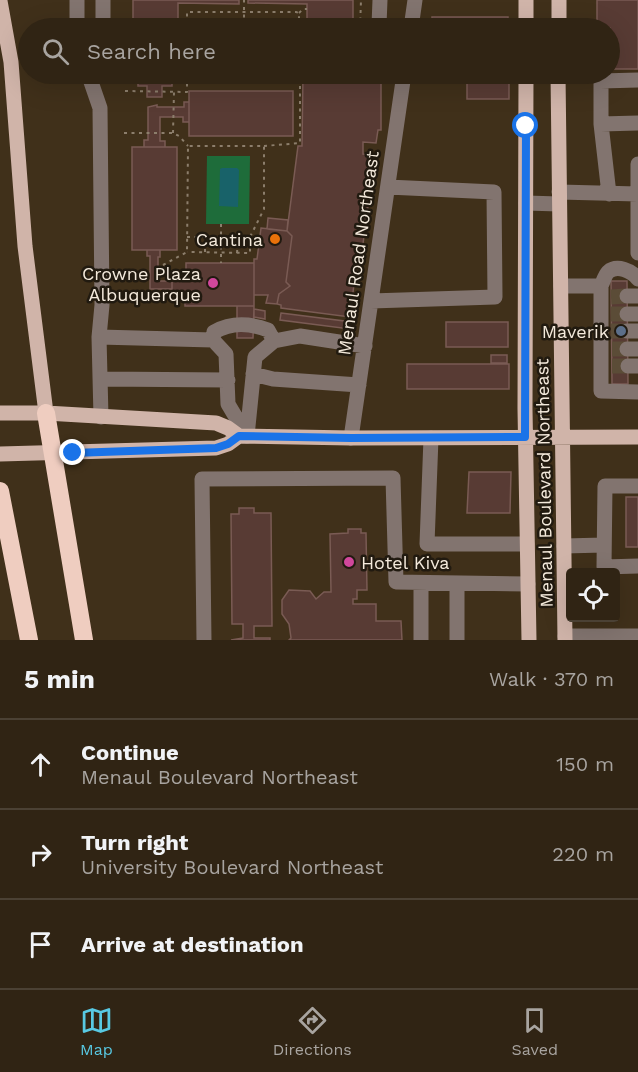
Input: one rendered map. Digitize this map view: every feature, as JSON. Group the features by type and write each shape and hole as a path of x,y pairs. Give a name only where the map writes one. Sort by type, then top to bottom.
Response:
{"highway":[{"path":"46,414 84,640"},
{"path":"0,491 30,640"}],"main road":[{"path":"7,0 25,246 46,414"},
{"path":"526,0 526,18"},
{"path":"559,0 559,18"},
{"path":"0,1 11,62"},
{"name":"Menaul Boulevard Northeast","path":"526,84 525,437 529,640"},
{"name":"Menaul Boulevard Northeast","path":"558,84 565,638"},
{"path":"0,413 216,423 243,436 638,437"},
{"path":"0,454 216,448 243,436"}],"street":[{"path":"77,0 77,18"},
{"path":"103,0 103,18"},
{"path":"379,18 380,0"},
{"path":"412,18 415,0"},
{"path":"620,80 638,80"},
{"path":"93,84 100,108 101,417"},
{"name":"Menaul Road Northeast","path":"351,438 403,84"},
{"path":"601,84 601,124 609,194 637,219"},
{"path":"601,124 638,123"},
{"path":"637,219 638,164"},
{"path":"371,301 495,297 494,192 388,187"},
{"path":"526,203 609,194"},
{"path":"638,279 630,271 620,269 607,273 604,293 606,331 620,349 607,367 601,391 638,392"},
{"path":"561,286 604,293"},
{"path":"213,340 214,332 225,325 237,324 254,325 268,330 274,341"},
{"path":"243,436 255,357 274,341 300,336 365,346"},
{"path":"99,337 213,340 226,354 228,404 243,436"},
{"path":"254,375 273,379 359,385"},
{"path":"101,379 228,380"},
{"path":"431,438 427,544 528,544"},
{"path":"204,640 202,479 393,478 396,582 528,584"},
{"path":"638,486 605,486 604,567 638,566"},
{"path":"564,546 604,545"},
{"path":"421,583 421,640"},
{"path":"457,584 457,640"},
{"path":"565,638 638,636"}],"path":[{"path":"244,0 244,18"},
{"path":"360,18 361,0"},
{"path":"187,18 187,12 299,13 307,9"},
{"path":"299,13 299,18"},
{"path":"125,92 187,92 187,84"},
{"path":"188,146 264,146 300,143 300,84"},
{"path":"173,133 174,92"},
{"path":"124,132 173,133 188,146 187,252"},
{"path":"163,265 187,252 250,253 250,237 264,209 264,146"},
{"path":"221,224 221,263"},
{"path":"187,237 250,237"},
{"path":"205,237 205,252"},
{"path":"237,253 238,237"}],"green space":[{"path":"207,156 250,156 249,224 206,224"}],"water":[{"path":"220,169 239,170 238,207 219,206"}],"building":[{"path":"133,0 239,0 239,4 178,3 178,18 133,18"},
{"path":"248,0 353,0 353,18 307,18 307,4 248,3"},
{"path":"597,0 638,0 638,69 620,69 620,18 597,18"},
{"path":"432,17 508,17 508,18"},
{"path":"138,84 172,84 172,86 162,86 162,97 147,97 147,86 138,86"},
{"path":"303,84 381,84 381,130 378,130 376,143 363,142 363,154 371,155 367,183 371,184 362,251 358,251 350,317 281,308 281,305 277,304 279,294 290,286 286,282 292,236 287,231 298,146 302,146"},
{"path":"467,84 509,84 509,99 467,99"},
{"path":"189,91 293,91 293,136 189,136"},
{"path":"184,102 189,102 189,122 183,122 183,117 160,117 160,141 165,141 165,147 144,147 144,140 148,140 148,107 157,105 157,107 184,107"},
{"path":"132,147 177,147 177,250 132,250"},
{"path":"268,218 288,220 287,231 267,229"},
{"path":"261,228 287,231 292,236 286,282 290,286 279,294 277,304 266,303 268,295 254,295 254,259 257,259"},
{"path":"147,250 160,250 158,281 172,281 172,289 150,289 150,256 147,256"},
{"name":"Crowne Plaza Albuquerque","path":"186,263 254,263 254,306 185,306 185,294 172,294 172,276 186,276"},
{"path":"611,281 627,281 628,384 612,384"},
{"path":"237,306 254,306 253,338 237,338"},
{"path":"254,309 265,311 265,319 254,317"},
{"path":"281,313 352,322 350,329 280,320"},
{"path":"446,322 508,322 508,347 446,347"},
{"path":"491,355 507,355 507,363 491,363"},
{"path":"407,364 509,364 509,389 407,389"},
{"path":"469,472 511,472 510,513 467,513"},
{"path":"626,497 638,497 638,547 626,547"},
{"path":"239,508 254,508 254,513 271,513 272,626 254,626 254,638 270,638 270,640 231,640 243,638 243,624 232,624 231,514 239,514"},
{"name":"Hotel Kiva","path":"348,529 361,529 361,533 366,533 367,590 357,590 357,599 353,599 353,604 376,604 376,621 401,621 402,640 289,640 291,638 289,624 282,614 282,600 289,590 310,591 316,599 324,592 331,592 330,534 348,533"}],"tunnel":[{"path":"611,297 627,296"},
{"path":"611,314 627,314"},
{"path":"611,331 627,331"},
{"path":"612,349 627,349"},
{"path":"612,366 628,366"}],"place":[{"name":"Cantina","path":"275,239"},
{"name":"Crowne Plaza Albuquerque","path":"213,283"},
{"name":"Maverik","path":"621,331"},
{"name":"Hotel Kiva","path":"349,562"}],"route":[{"path":"73,453 216,448 228,444 239,436 525,437 526,126"}]}
